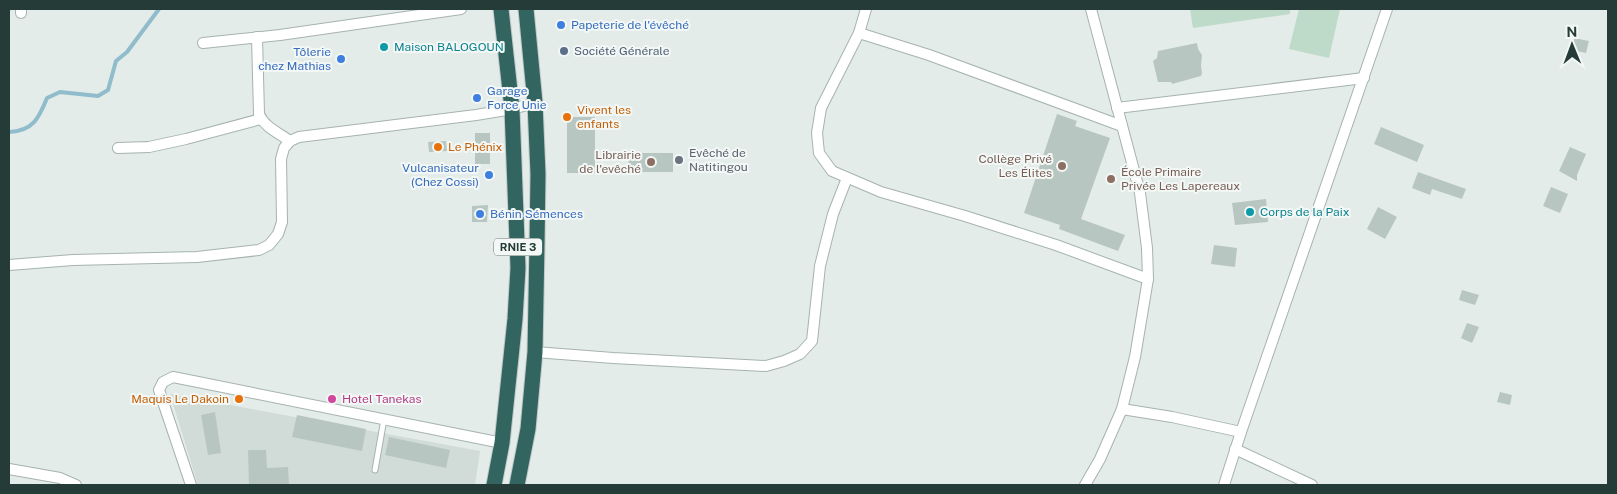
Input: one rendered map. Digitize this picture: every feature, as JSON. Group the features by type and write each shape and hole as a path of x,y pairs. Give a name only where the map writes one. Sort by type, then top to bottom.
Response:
{"highway":[{"name":"RNIE 3","path":"494,485 502,443 515,320 518,268 512,109 501,9"},
{"name":"RNIE 3","path":"518,485 528,429 535,352 538,174 535,103 526,9"}],"street":[{"path":"203,43 461,9"},
{"path":"866,9 859,32 821,108 817,133 819,153 832,171 881,192 1047,242 1148,279"},
{"path":"1085,485 1100,459 1122,409 1134,357 1148,279 1147,248 1140,193 1091,9"},
{"path":"1224,485 1387,9"},
{"path":"859,32 929,55 1122,126"},
{"path":"257,37 258,106 261,119 270,128 290,141"},
{"path":"1117,108 1364,78"},
{"path":"9,265 72,260 197,257 259,250 268,245 278,234 282,222 282,159 284,148 290,141 299,137 476,115 535,103"},
{"path":"118,148 149,147 261,119"},
{"path":"535,352 766,366 784,362 800,354 812,341 820,266 833,214 847,178"},
{"path":"191,485 159,390 163,382 173,377 502,443"},
{"path":"1122,409 1172,417 1241,432"},
{"path":"1235,449 1312,485"},
{"path":"9,469 44,475 76,485"}],"lane":[{"path":"375,470 384,418"}],"shaded area":[{"path":"170,394 480,451 475,485 198,485"}],"green space":[{"path":"1190,9 1290,9 1290,14 1193,28"},
{"path":"1299,9 1340,9 1329,58 1289,49"}],"building":[{"path":"1574,38 1589,41 1586,53 1572,50"},
{"path":"1197,43 1202,55 1201,76 1172,84 1171,82 1158,82 1153,61 1157,58 1158,51"},
{"path":"1057,114 1077,121 1075,126 1110,138 1081,219 1125,235 1118,251 1059,229 1060,225 1024,213"},
{"path":"567,117 595,117 595,173 567,173"},
{"path":"1381,127 1424,145 1417,162 1374,144"},
{"path":"475,133 490,133 490,164 475,164"},
{"name":"Le Phénix","path":"446,141 447,151 429,152 428,142"},
{"path":"1570,147 1586,154 1577,175 1577,181 1559,171"},
{"name":"Librairie de l'evêché","path":"628,153 673,153 673,172 629,172"},
{"path":"1418,172 1466,189 1462,199 1432,189 1430,195 1412,188"},
{"path":"1551,187 1568,194 1560,213 1543,206"},
{"name":"Corps de la Paix","path":"1266,199 1268,222 1235,225 1232,203"},
{"name":"Bénin Sémences","path":"488,205 487,222 472,222 472,206"},
{"path":"1378,207 1397,217 1385,239 1367,229"},
{"path":"1214,245 1237,248 1235,267 1211,264"},
{"path":"1462,290 1479,295 1475,305 1459,300"},
{"path":"1467,323 1479,327 1472,343 1461,338"},
{"path":"1500,392 1512,395 1510,405 1497,402"},
{"path":"215,412 221,453 208,455 201,415"},
{"path":"297,415 366,429 362,451 292,437"},
{"path":"389,437 450,450 446,468 385,455"},
{"path":"248,450 266,450 267,468 288,467 289,485 249,485"}],"waterway":[{"path":"9,132 29,126 38,117 47,98 60,92 98,96 108,90 116,61 127,52 159,9"}],"place":[{"name":"Papeterie de l'évêché","path":"561,25"},
{"name":"Maison BALOGOUN","path":"384,47"},
{"name":"Société Générale","path":"564,51"},
{"name":"Tôlerie chez Mathias","path":"341,59"},
{"name":"Garage Force Unie","path":"477,98"},
{"name":"Vivent les enfants","path":"567,117"},
{"name":"Le Phénix","path":"438,147"},
{"name":"Evêché de Natitingou","path":"679,160"},
{"name":"Librairie de l'evêché","path":"651,162"},
{"name":"Collège Privé Les Élites","path":"1062,166"},
{"name":"Vulcanisateur (Chez Cossi)","path":"489,175"},
{"name":"École Primaire Privée Les Lapereaux","path":"1111,179"},
{"name":"Corps de la Paix","path":"1250,212"},
{"name":"Bénin Sémences","path":"480,214"},
{"name":"Maquis Le Dakoin","path":"239,399"},
{"name":"Hotel Tanekas","path":"332,399"}]}
